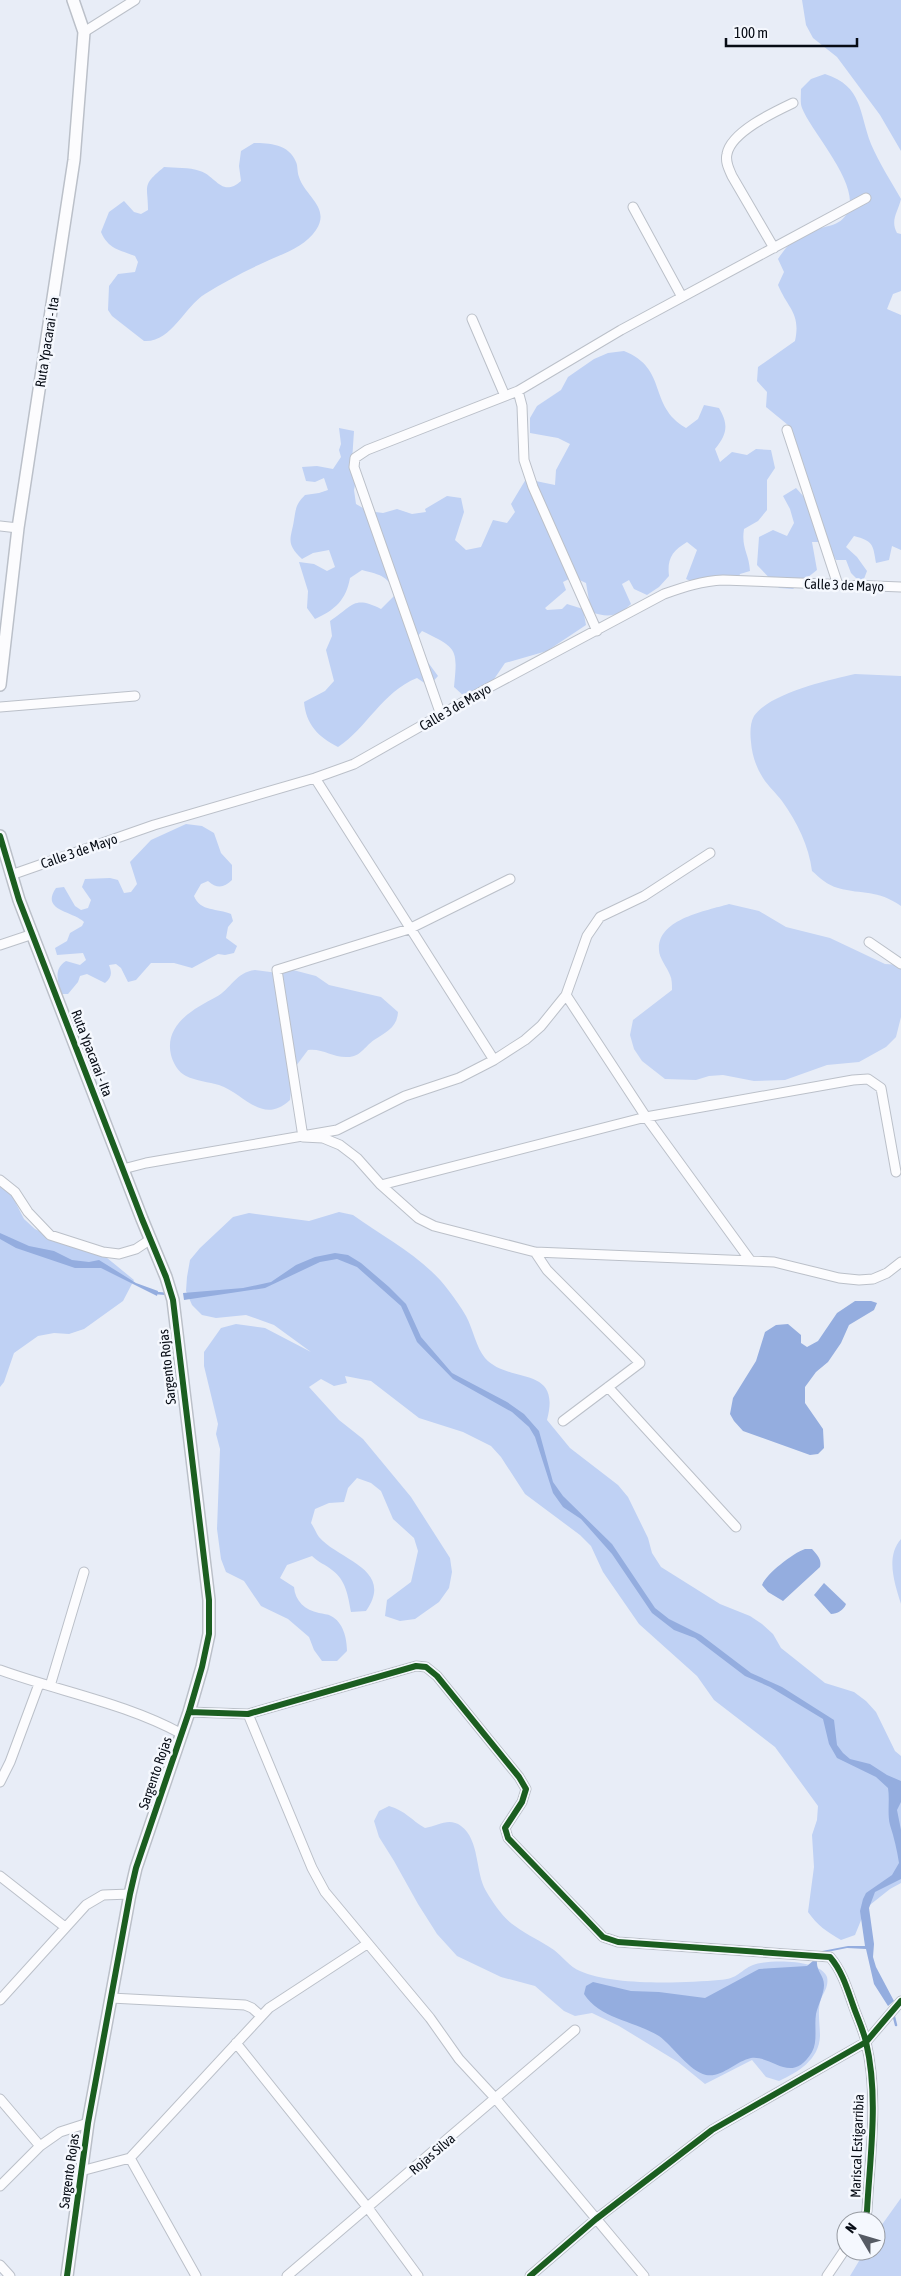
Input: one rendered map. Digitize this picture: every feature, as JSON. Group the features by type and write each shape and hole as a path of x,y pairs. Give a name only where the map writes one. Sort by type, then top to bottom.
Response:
{"street":[{"name":"Ruta Ypacarai - Ita","path":"0,685 18,528 74,160 84,32 73,0"},
{"path":"84,32 135,0"},
{"path":"774,248 732,176 726,156 729,148 743,132 793,103"},
{"path":"441,715 354,467 355,458 367,450 518,391 621,330 866,198"},
{"path":"633,207 682,297"},
{"path":"472,319 505,396"},
{"path":"518,391 522,406 524,460 533,487 596,631"},
{"path":"786,430 838,584"},
{"path":"0,526 18,528"},
{"name":"Calle 3 de Mayo","path":"11,875 163,822 315,778 354,764 664,594 703,581 723,580 901,587"},
{"path":"0,706 135,696"},
{"path":"315,778 409,929 494,1060"},
{"name":"Ruta Ypacarai - Ita","path":"0,836 11,875 33,934 166,1277"},
{"path":"123,1169 146,1163 337,1130 405,1096 459,1078 494,1060 525,1040 541,1026 566,995 586,936 600,917 644,896 710,853"},
{"path":"303,1137 277,970 409,929 510,879"},
{"path":"0,946 33,934"},
{"path":"869,942 901,964"},
{"path":"566,995 646,1117 750,1260"},
{"path":"382,1185 646,1117 852,1080 868,1080 880,1088 896,1172"},
{"path":"303,1137 323,1138 340,1145 357,1158 382,1185 418,1218 434,1226 535,1252 774,1262 839,1278 859,1280 873,1279 887,1273 901,1262"},
{"path":"0,1180 15,1192 28,1212 50,1234 102,1252 119,1254 136,1250 151,1239"},
{"path":"535,1252 547,1270 640,1363 563,1421"},
{"name":"Sargento Rojas","path":"67,2276 88,2123 130,1894 136,1868 189,1712 209,1634 209,1600 172,1300 166,1277"},
{"path":"608,1387 736,1527"},
{"path":"50,1686 84,1572"},
{"name":"Mariscal Estigarribia","path":"248,1714 416,1666 426,1667 443,1683 520,1777 526,1789 522,1802 505,1828 508,1838 603,1937 618,1942 830,1957 844,1978 866,2042 873,2109 867,2211"},
{"path":"0,1670 39,1684 134,1712 182,1734"},
{"path":"0,1782 10,1762 39,1684"},
{"path":"189,1712 248,1714 312,1868 325,1892 430,2018 459,2059 496,2099 644,2276"},
{"path":"0,1876 65,1927"},
{"path":"0,2000 86,1905 103,1895 130,1894"},
{"path":"81,2171 130,2158 261,2016 286,1996 367,1944"},
{"path":"111,1998 245,2005 261,2016"},
{"path":"530,2276 596,2219 712,2130 866,2042 899,2003"},
{"name":"Rojas Silva","path":"287,2276 575,2030"},
{"path":"236,2043 368,2208 418,2276"},
{"path":"0,2099 40,2146"},
{"path":"0,2186 40,2146 60,2132 88,2123"},
{"path":"130,2158 196,2276"},
{"path":"827,2276 837,2261"},
{"path":"0,2265 10,2276"}],"shaded area":[{"path":"802,0 901,0 901,151 880,115 837,57 813,38 806,25"},
{"path":"825,74 837,79 853,93 858,102 874,151 901,199 894,224 897,233 901,234 901,291 893,294 887,309 901,315 901,550 892,546 889,560 876,563 871,544 854,536 846,547 857,557 867,571 862,584 851,573 846,560 836,560 826,542 812,542 817,570 793,589 779,588 757,565 759,537 773,530 787,536 794,523 790,509 783,496 796,488 814,508 804,465 792,455 788,425 766,407 767,392 757,381 758,367 795,341 795,317 778,285 784,272 778,259 787,246 795,239 809,231 834,224 842,219 846,215 850,204 843,176 801,106 801,89 811,79"},
{"path":"254,143 266,143 284,148 293,156 302,184 315,202 321,215 316,230 300,245 257,265 205,294 197,300 170,330 154,340 144,341 112,316 108,310 109,286 118,274 135,272 138,262 135,256 115,248 104,238 101,232 109,212 124,201 134,212 141,214 148,210 147,186 152,178 164,167 196,170 206,174 224,187 234,186 241,181 239,166 241,151"},
{"path":"624,351 647,367 666,409 674,419 686,428 698,419 704,405 719,408 725,424 722,439 715,449 720,462 732,452 747,455 756,449 771,450 775,468 767,480 767,510 758,521 744,529 744,546 750,571 740,574 738,579 699,585 686,579 697,550 687,542 674,552 670,560 669,576 659,587 647,595 634,589 629,580 622,584 631,604 622,612 608,616 591,612 586,583 573,577 563,582 566,590 545,608 547,610 562,609 567,604 583,609 586,625 547,651 505,663 488,688 465,697 454,687 456,664 453,651 442,641 422,631 413,642 438,676 429,686 417,678 405,684 384,701 358,730 338,747 325,739 310,723 304,702 325,691 334,681 326,650 332,636 330,621 354,604 364,603 381,609 395,595 387,580 374,573 362,570 350,578 346,592 334,608 315,619 307,608 308,591 299,562 314,564 327,571 335,567 329,550 313,553 302,559 291,545 295,512 300,501 305,495 328,490 324,478 315,482 306,481 302,467 317,466 333,469 341,457 339,450 341,444 339,428 354,431 352,461 357,475 354,490 356,504 368,511 383,513 397,509 412,514 426,512 425,509 447,496 461,498 464,512 455,540 466,550 481,547 493,520 507,523 515,512 511,504 526,479 555,485 556,470 570,444 558,438 530,433 530,418 537,406 561,390 568,377 594,359 608,353"},
{"path":"855,674 901,676 901,906 885,897 834,887 812,871 805,843 793,817 763,778 752,752 750,736 752,722 754,716 762,708 786,694"},
{"path":"186,824 202,826 214,833 221,853 232,865 232,880 229,883 217,886 208,881 201,884 194,896 200,905 231,914 233,921 228,927 226,938 237,946 234,953 218,954 192,968 174,963 151,963 136,980 128,982 121,968 116,964 109,965 111,975 105,983 87,974 80,976 78,982 68,994 61,994 58,976 59,968 66,961 80,965 86,960 83,953 57,955 55,948 67,941 70,933 82,926 84,922 55,906 52,896 56,888 64,887 75,906 81,910 88,908 91,900 82,887 85,879 110,878 118,880 124,893 131,892 137,884 130,862 151,840"},
{"path":"729,904 759,911 786,927 830,938 885,964 901,965 901,1017 896,1037 886,1047 859,1062 827,1065 785,1080 754,1081 723,1075 709,1076 696,1080 665,1079 642,1061 634,1049 630,1035 633,1020 672,990 671,977 659,953 660,939 674,924 685,918"},
{"path":"293,970 316,976 329,985 381,997 398,1012 396,1022 390,1029 355,1056 341,1057 318,1050 308,1050 293,1070 290,1100 280,1107 271,1110 262,1109 219,1085 194,1079 183,1074 178,1070 173,1061 170,1044 172,1035 182,1019 221,994 238,977 248,971 278,973"},
{"path":"0,1176 4,1180 24,1219 35,1229 74,1248 88,1246 101,1253 134,1280 123,1301 84,1329 69,1334 54,1333 38,1336 14,1353 4,1382 0,1387"},
{"path":"339,1212 353,1215 417,1259 440,1279 464,1313 479,1349 485,1358 495,1366 531,1378 547,1390 550,1402 547,1420 570,1448 618,1485 628,1497 648,1538 652,1553 661,1567 720,1604 750,1616 762,1624 773,1634 781,1648 825,1683 854,1692 876,1712 895,1751 901,1756 901,1883 890,1889 866,1908 855,1935 841,1940 823,1928 808,1912 814,1867 812,1835 817,1820 818,1806 775,1747 714,1700 697,1676 639,1624 603,1572 591,1546 580,1535 525,1494 501,1457 491,1446 463,1432 419,1418 371,1381 345,1376 347,1383 334,1386 321,1379 309,1387 339,1420 363,1439 411,1497 450,1558 452,1572 449,1588 439,1602 415,1619 400,1621 385,1616 387,1600 411,1582 418,1551 414,1538 393,1519 381,1491 371,1483 357,1478 348,1488 344,1502 329,1503 315,1509 311,1523 319,1537 361,1567 369,1575 374,1585 373,1597 366,1611 351,1612 346,1589 337,1574 312,1556 287,1565 280,1578 294,1587 296,1597 305,1607 314,1612 330,1615 339,1622 345,1636 347,1651 337,1661 322,1661 314,1650 309,1637 288,1619 261,1606 244,1581 226,1572 221,1559 217,1529 220,1449 216,1434 218,1424 204,1366 204,1352 221,1328 236,1324 265,1328 311,1352 274,1325 246,1315 216,1318 202,1315 192,1305 186,1291 190,1260 233,1217 249,1213 309,1221"},
{"path":"0,1233 29,1246 54,1251 72,1260 89,1262 99,1260 136,1283 158,1291 157,1296 101,1268 75,1268 16,1248 0,1239"},
{"path":"335,1253 348,1255 361,1263 406,1304 421,1337 452,1373 507,1402 524,1414 539,1431 553,1482 563,1496 612,1544 655,1608 669,1619 701,1635 751,1673 782,1687 834,1720 837,1745 843,1753 850,1759 870,1764 901,1781 901,1802 897,1810 901,1830 901,1879 875,1892 869,1908 874,1944 873,1957 876,1967 894,2001 888,2006 874,1984 866,1949 847,1948 822,1953 817,1952 848,1946 865,1946 860,1911 863,1899 866,1893 892,1875 899,1863 889,1820 888,1788 876,1777 837,1758 829,1744 823,1719 770,1687 745,1676 695,1638 674,1630 652,1613 612,1554 581,1519 563,1507 553,1493 535,1437 529,1427 512,1412 453,1379 417,1342 401,1306 357,1267 337,1259 320,1262 265,1288 184,1300 183,1293 243,1288 271,1282 296,1265 315,1257"},
{"path":"855,1301 877,1303 874,1310 849,1325 841,1343 828,1362 816,1372 805,1387 805,1403 823,1429 824,1448 818,1454 810,1455 743,1431 730,1414 733,1398 756,1361 765,1332 776,1325 788,1324 801,1335 801,1343 807,1347 818,1341 837,1313"},
{"path":"901,1539 901,1604 894,1579 892,1562 896,1546"},
{"path":"805,1549 812,1549 816,1553 820,1559 820,1567 783,1601 768,1592 762,1585 769,1575 787,1559"},
{"path":"824,1583 846,1604 838,1612 831,1614 814,1595"},
{"path":"389,1806 404,1813 425,1828 448,1822 457,1823 461,1826 471,1839 486,1891 499,1910 511,1923 554,1950 580,1971 610,1979 668,1982 726,1979 753,1965 781,1961 805,1964 823,1971 827,1977 827,1983 820,2003 820,2036 816,2052 800,2069 779,2081 766,2077 752,2060 705,2084 678,2062 619,2026 592,2013 575,2016 564,2011 535,1986 501,1977 457,1956 437,1934 379,1837 374,1821 379,1811"},
{"path":"814,1960 817,1961 824,1985 816,2014 815,2043 812,2052 797,2067 782,2067 759,2058 751,2058 718,2074 706,2075 700,2073 687,2064 659,2036 599,2009 584,1994 586,1986 593,1982 631,1991 659,1992 705,1998 759,1969 807,1966"},
{"path":"901,2198 901,2276 850,2276 859,2261 886,2261 886,2219"}],"waterway":[{"path":"156,1293 168,1294"},
{"path":"893,2013 896,2025"}],"cycle path":[{"path":"0,836 19,900 166,1277 173,1300 209,1600 209,1634 202,1667 189,1712 136,1868 130,1894 88,2123 67,2276"},
{"path":"189,1712 248,1714 416,1666 426,1667 437,1676 519,1777 526,1789 522,1802 505,1828 508,1838 603,1937 618,1942 830,1957 838,1968 846,1986 865,2037 870,2063 873,2126 867,2211"},
{"path":"530,2276 596,2219 712,2130 866,2042 901,2001"}]}
